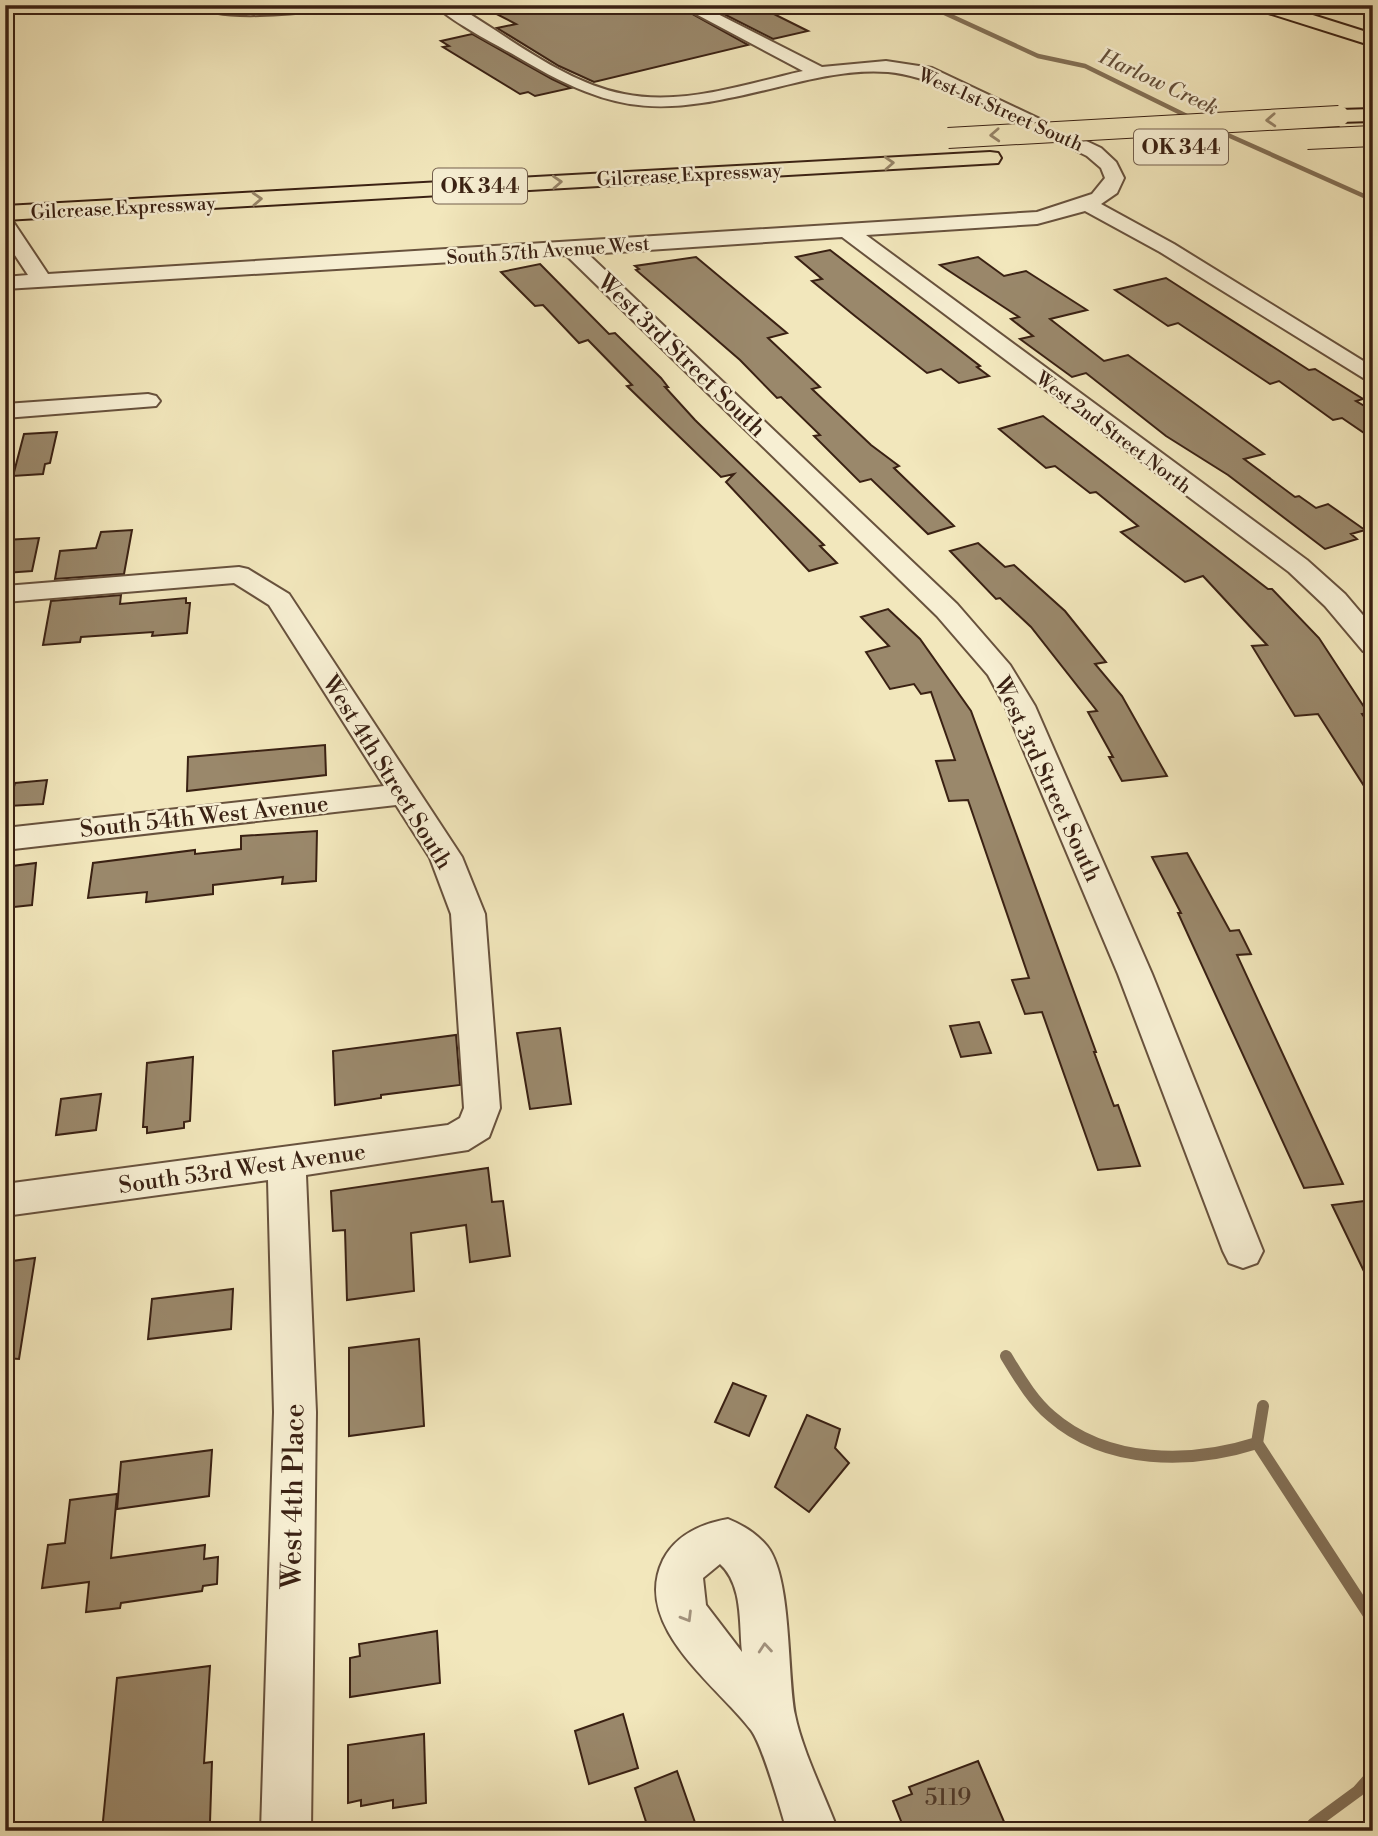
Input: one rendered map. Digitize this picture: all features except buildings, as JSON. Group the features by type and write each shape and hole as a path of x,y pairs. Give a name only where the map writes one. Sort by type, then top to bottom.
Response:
{"main road":[{"path":"1262,5 1373,40"},
{"name":"OK 344","path":"920,139 1373,114"},
{"path":"1291,140 1373,136"},
{"name":"OK 344","path":"1045,154 1127,150"},
{"name":"Gilcrease Expressway","path":"5,214 1017,156"},
{"name":"Gilcrease Expressway","path":"5,192 363,172"}],"street":[{"path":"205,5 245,11 332,5"},
{"path":"443,5 578,82 626,100 660,103 695,100 817,71"},
{"path":"687,5 817,71"},
{"name":"West 1st Street South","path":"817,71 867,64 926,72 1074,141 1105,159 1113,173 1109,191 1088,205"},
{"path":"1088,205 1167,248 1373,377"},
{"name":"South 57th Avenue West","path":"5,283 1037,218 1088,205"},
{"path":"5,224 41,280"},
{"name":"West 2nd Street North","path":"846,230 1298,566 1335,600 1373,645"},
{"name":"West 3rd Street South","path":"571,249 947,610 1000,671 1020,706 1130,962 1243,1251"},
{"path":"5,411 148,401"},
{"name":"West 4th Street South","path":"5,594 239,575 279,600 446,857 468,914 482,1108 476,1127"},
{"name":"South 54th West Avenue","path":"5,839 404,794"},
{"name":"South 53rd West Avenue","path":"5,1200 455,1139 476,1127"},
{"name":"West 4th Place","path":"286,1162 292,1240 295,1366 286,1831"},
{"path":"771,1716 813,1831"}],"waterway":[{"name":"Harlow Creek","path":"927,5 1038,56 1085,66 1193,119"},
{"name":"Harlow Creek","path":"1212,128 1373,200"},
{"path":"1006,1356 1044,1410 1073,1432 1098,1444 1123,1452 1178,1457 1205,1455 1257,1443"},
{"path":"1257,1443 1263,1406"},
{"path":"1257,1443 1373,1621"},
{"path":"1313,1824 1358,1791 1373,1774"}]}
